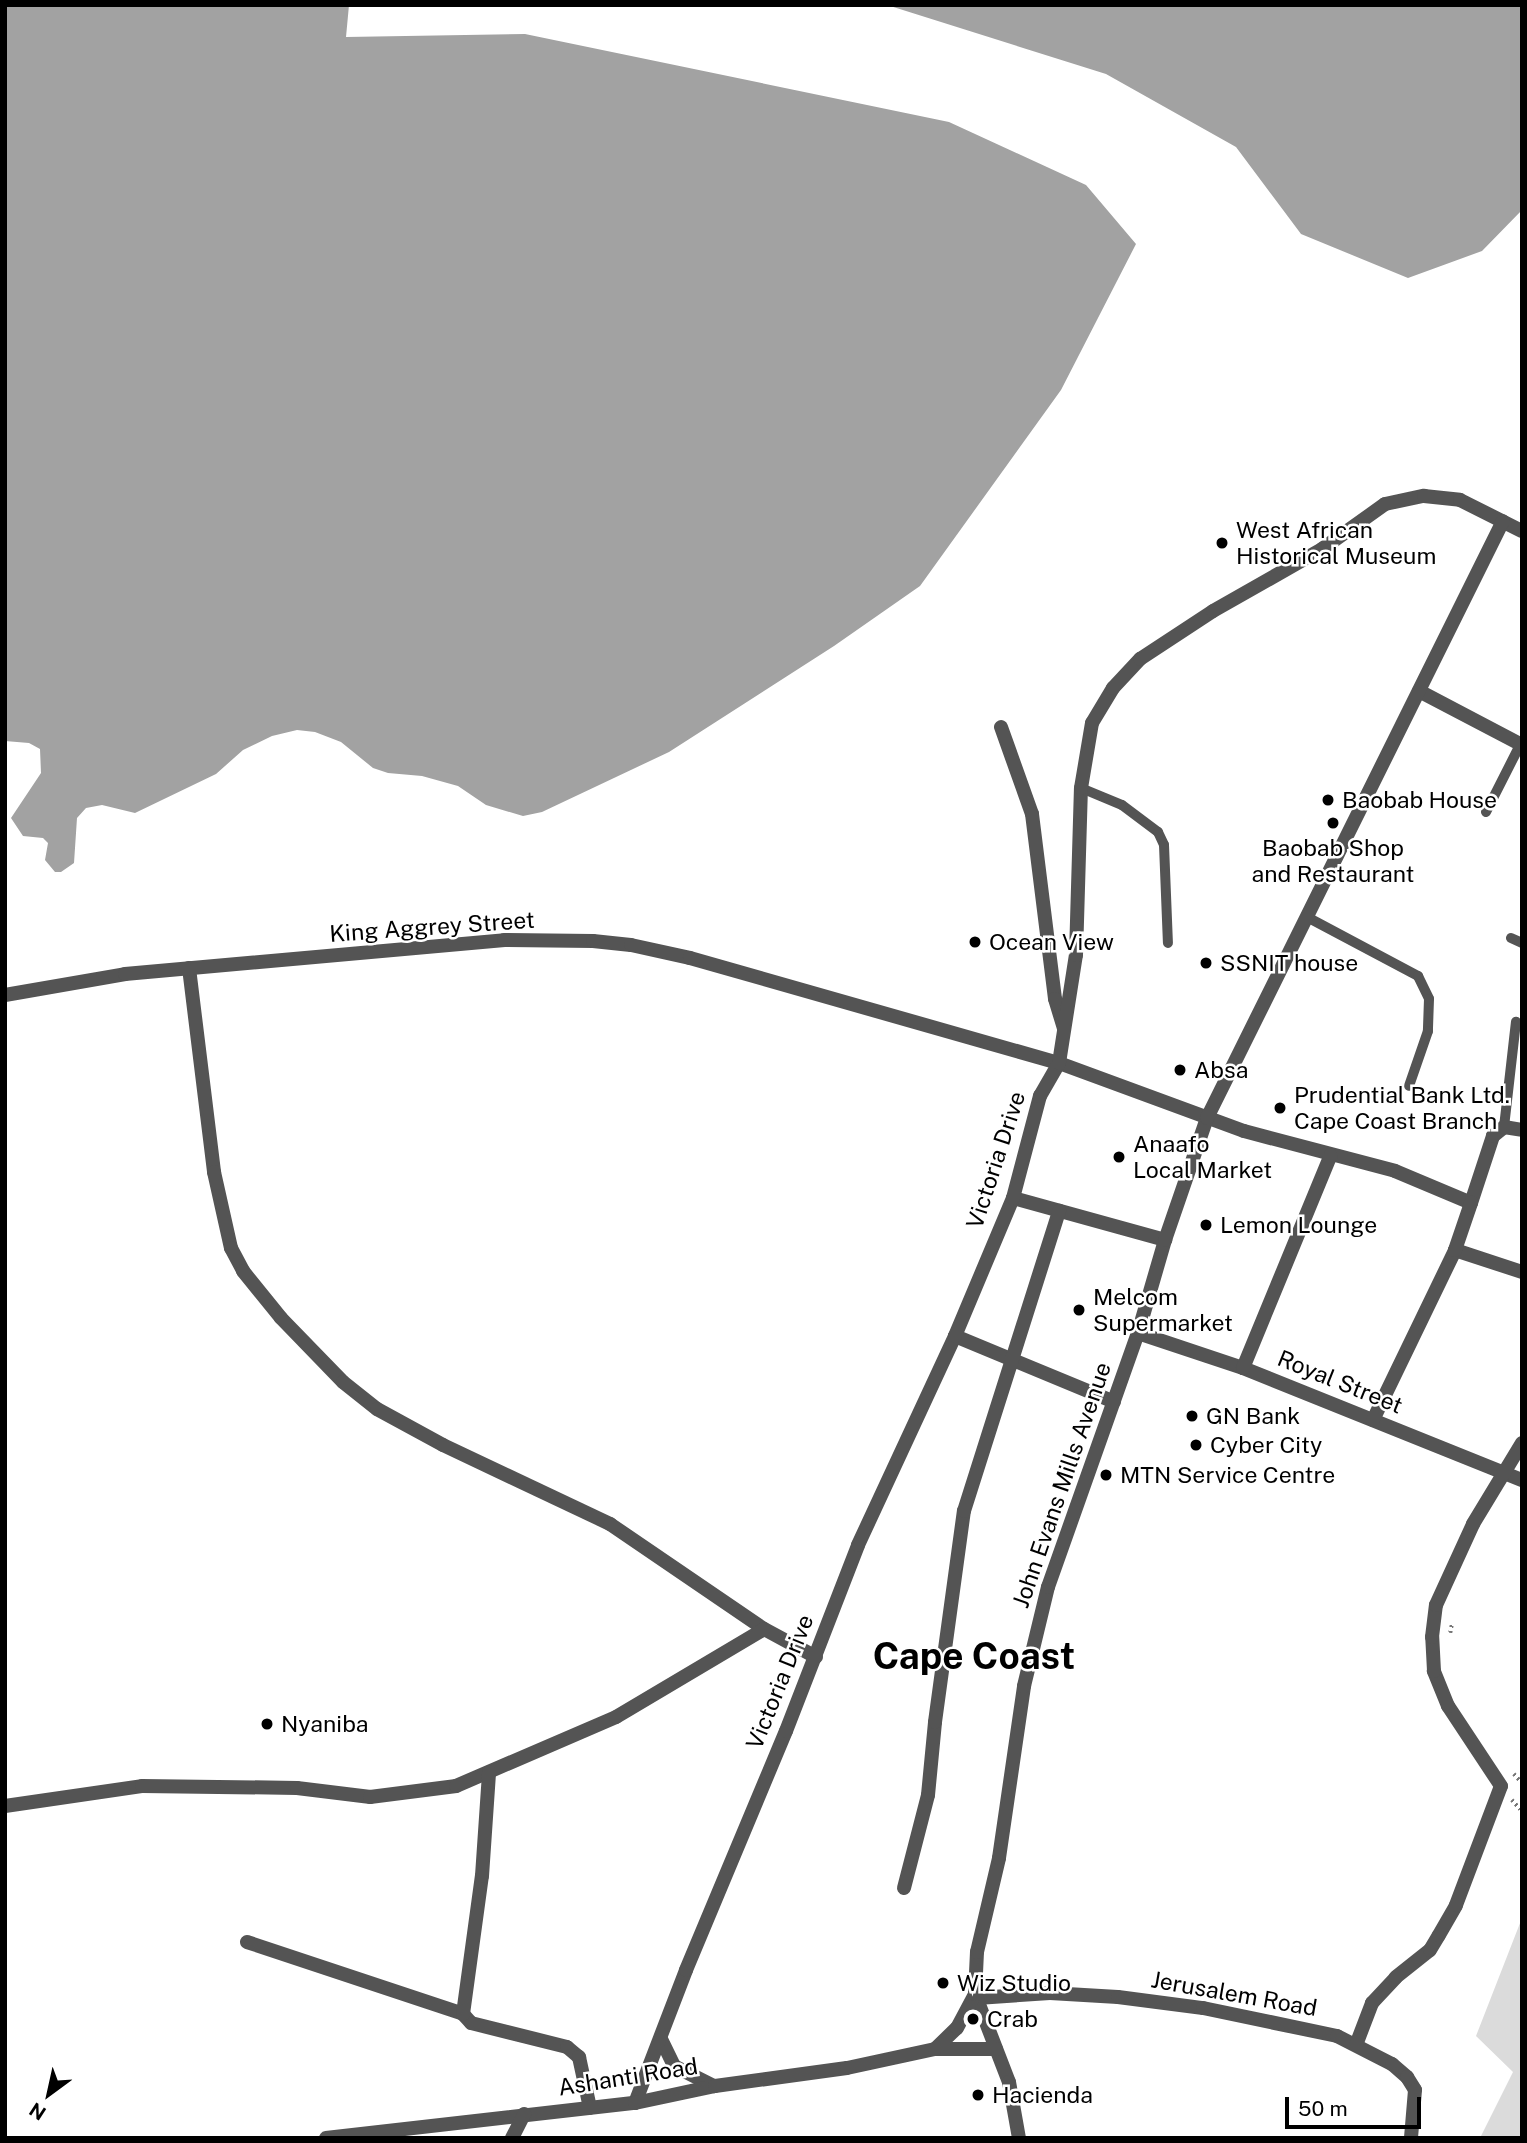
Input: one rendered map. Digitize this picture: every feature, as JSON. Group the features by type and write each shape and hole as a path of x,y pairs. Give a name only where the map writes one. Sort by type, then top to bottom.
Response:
{"street":[{"name":"Victoria Drive","path":"635,2103 662,2039 686,1970 816,1657 858,1545 955,1336 1013,1198 1040,1096 1059,1063 1076,956 1081,788 1092,723 1113,688 1140,659 1213,611 1322,549 1385,504 1424,496 1460,500 1522,531"},
{"name":"John Evans Mills Avenue","path":"976,1996 977,1952 999,1858 1030,1661 1048,1587 1138,1334 1165,1240 1207,1118 1503,521"},
{"path":"1419,691 1521,745"},
{"path":"1001,727 1031,814 1055,999 1065,1028"},
{"name":"King Aggrey Street","path":"5,995 125,974 504,940 631,945 690,958 1059,1063 1244,1131 1395,1171 1471,1203"},
{"path":"189,968 214,1172 231,1248 243,1270 281,1318 343,1382 377,1409 443,1445 610,1524 764,1629 816,1657"},
{"path":"1373,1420 1455,1250 1493,1136 1504,1127 1522,1130"},
{"path":"1243,1368 1331,1155"},
{"path":"1013,1198 1165,1240"},
{"path":"904,1888 928,1795 935,1722 964,1511 1059,1211"},
{"path":"1455,1250 1522,1272"},
{"name":"Royal Street","path":"1138,1334 1243,1368 1522,1480"},
{"path":"955,1336 1114,1402"},
{"path":"1356,2045 1372,2003 1396,1977 1430,1950 1456,1905 1501,1786 1448,1706 1434,1671 1432,1637 1436,1605 1473,1524 1504,1472 1520,1452"},
{"path":"5,1806 142,1786 297,1788 370,1797 456,1786 616,1717 764,1629"},
{"path":"463,2014 482,1876 489,1772"},
{"path":"247,1942 463,2014 471,2022 574,2051 579,2057 590,2108"},
{"name":"Jerusalem Road","path":"976,1996 1050,1993 1130,1999 1203,2008 1303,2027 1356,2045 1392,2064 1407,2077 1415,2090 1411,2138"},
{"path":"934,2049 957,2028 976,1996"},
{"path":"976,1996 1009,2082 1019,2138"},
{"path":"662,2039 674,2066 715,2086"},
{"name":"Ashanti Road","path":"326,2138 635,2103 715,2086 847,2068 934,2049 996,2049"},
{"path":"513,2138 524,2114"}],"lane":[{"path":"1486,812 1521,745"},
{"path":"1081,788 1122,805 1158,832 1164,845 1168,943"},
{"path":"1307,917 1418,976 1429,999 1428,1031 1409,1086"},
{"path":"1511,938 1522,943"},
{"path":"1504,1127 1516,1022"}],"path":[{"path":"1450,1635 1452,1623"},
{"path":"1505,1764 1522,1783"}],"shaded area":[{"path":"5,5 349,5 346,37 525,34 949,122 1086,185 1136,244 1061,390 920,586 834,646 669,752 542,812 523,816 486,805 458,786 422,776 388,773 373,768 341,742 315,732 297,730 272,736 243,750 216,774 135,813 102,805 86,808 77,818 74,863 61,872 55,872 45,860 48,843 43,838 23,836 11,818 41,773 40,749 29,743 5,741"},
{"path":"887,5 1522,5 1522,210 1482,251 1408,278 1301,234 1236,147 1106,74"},
{"path":"1522,1918 1522,2138 1480,2138 1513,2072 1476,2036"}],"place":[{"name":"West African Historical Museum","path":"1222,543"},
{"name":"Baobab House","path":"1328,800"},
{"name":"Baobab Shop and Restaurant","path":"1333,823"},
{"name":"Ocean View","path":"975,942"},
{"name":"SSNIT house","path":"1206,963"},
{"name":"Absa","path":"1180,1070"},
{"name":"Prudential Bank Ltd. Cape Coast Branch","path":"1280,1108"},
{"name":"Anaafo Local Market","path":"1119,1157"},
{"name":"Lemon Lounge","path":"1206,1225"},
{"name":"Melcom Supermarket","path":"1079,1310"},
{"name":"GN Bank","path":"1192,1416"},
{"name":"Cyber City","path":"1196,1445"},
{"name":"MTN Service Centre","path":"1106,1475"},
{"name":"Nyaniba","path":"267,1724"},
{"name":"Wiz Studio","path":"943,1983"},
{"name":"Crab","path":"973,2019"},
{"name":"Hacienda","path":"978,2095"}],"district":[{"name":"Cape Coast","path":"974,1656"}]}
